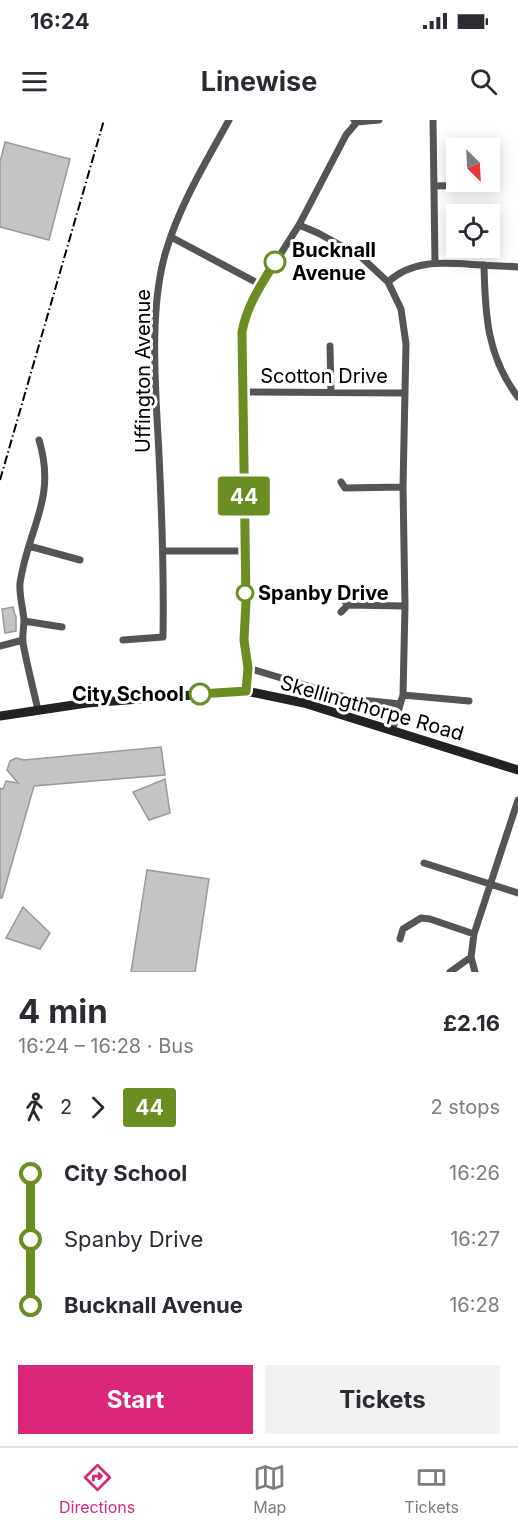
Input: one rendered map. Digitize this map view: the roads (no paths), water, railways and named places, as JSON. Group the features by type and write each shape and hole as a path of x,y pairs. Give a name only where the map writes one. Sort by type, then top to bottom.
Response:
{"main road":[{"name":"Skellingthorpe Road","path":"0,716 87,703 246,691 304,703 518,770"}],"street":[{"name":"Uffington Avenue","path":"123,640 162,637 164,551 157,404 158,285 166,250 185,201 229,120"},
{"path":"246,691 248,668 244,640 242,332 245,318 252,299 299,225 346,135 356,121 379,120"},
{"path":"433,120 435,263"},
{"path":"434,186 446,186"},
{"path":"299,225 360,256 388,282 401,309 406,344 403,487 405,606 403,695 392,731"},
{"path":"171,237 261,285"},
{"path":"388,282 395,275 411,268 435,263 518,267"},
{"path":"484,265 484,297 491,344 503,377 518,397"},
{"path":"330,346 331,392"},
{"name":"Scotton Drive","path":"244,392 404,393"},
{"path":"38,710 23,640 24,621 20,585 46,478 45,459 39,440"},
{"path":"340,495 343,485 403,487"},
{"path":"28,546 80,560"},
{"path":"164,551 244,551"},
{"path":"341,597 348,605"},
{"path":"341,612 348,605 405,606"},
{"path":"24,621 62,627"},
{"path":"0,646 23,640"},
{"name":"Skellingthorpe Road","path":"248,668 352,699 399,704"},
{"path":"403,695 469,701"},
{"path":"475,972 471,957 474,934 518,800"},
{"path":"424,863 518,894"},
{"path":"400,939 403,929 421,918 474,934"},
{"path":"450,972 471,957"}],"railway":[{"path":"0,480 104,120"}],"place":[{"name":"Bucknall Avenue","path":"275,262"},
{"name":"Spanby Drive","path":"245,593"},
{"name":"City School","path":"200,694"}]}
